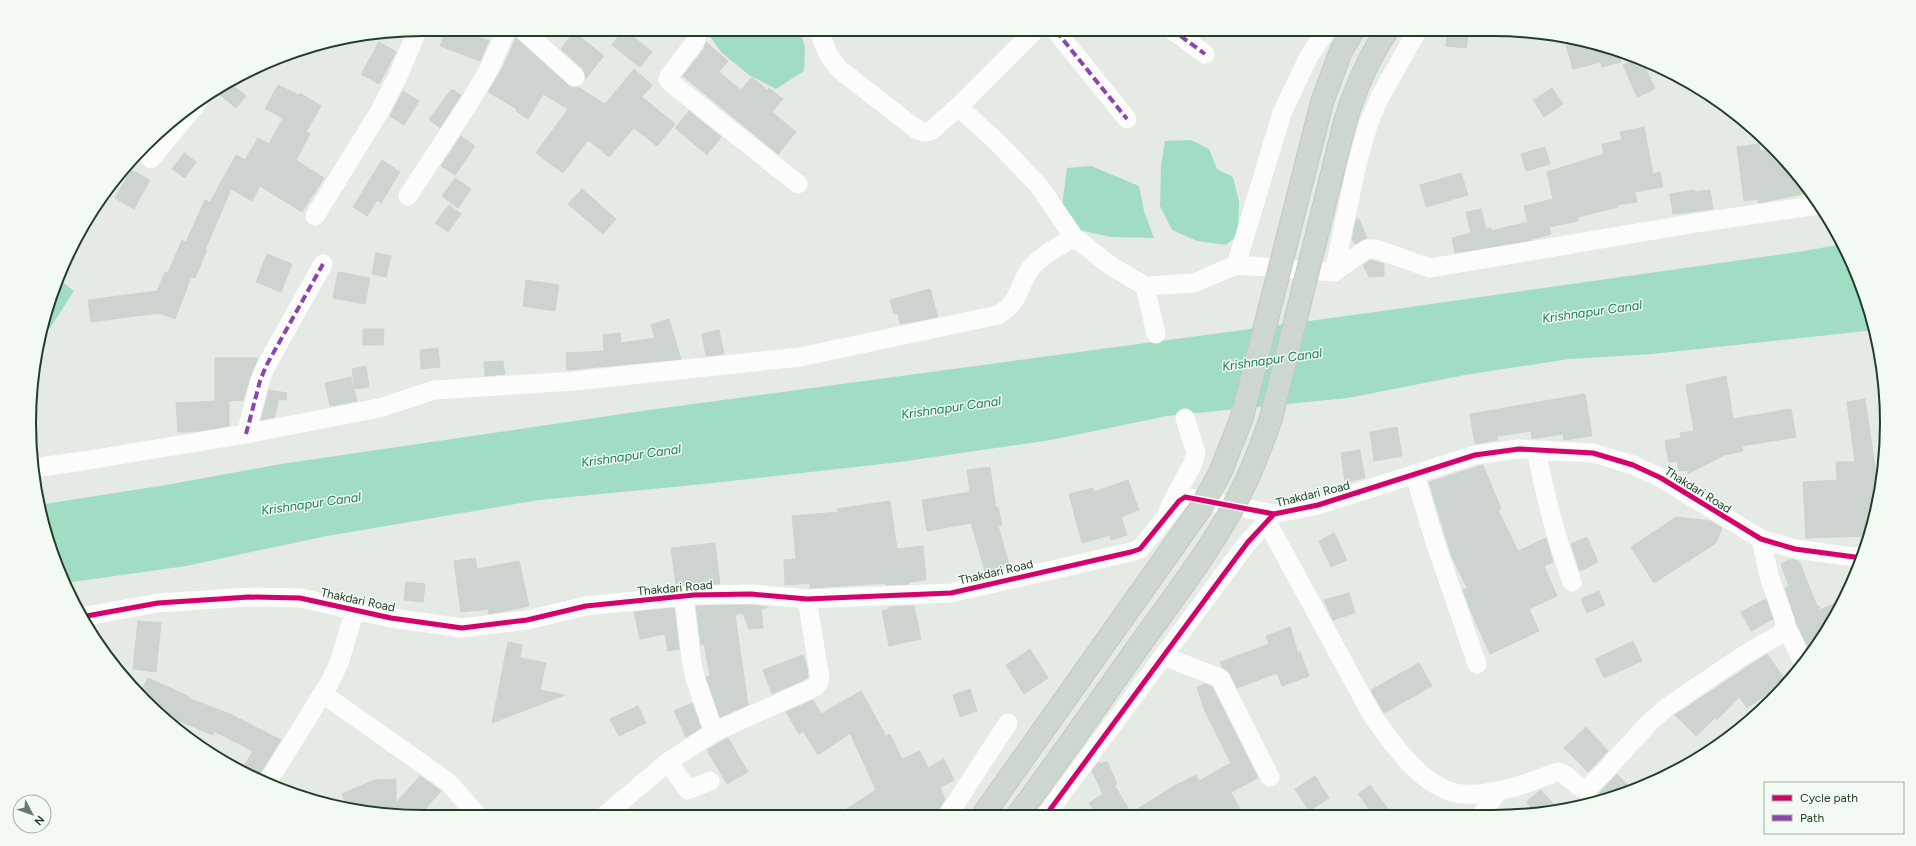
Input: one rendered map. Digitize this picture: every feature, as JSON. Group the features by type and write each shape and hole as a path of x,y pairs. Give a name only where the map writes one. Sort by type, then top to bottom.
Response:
{"main road":[{"path":"987,810 1200,509 1220,473 1242,417 1322,102 1341,51 1350,36"},
{"path":"1022,810 1192,571 1220,530 1240,494 1258,454 1271,418 1347,115 1354,94 1367,65 1384,36"}],"street":[{"path":"315,216 378,114 398,76 415,36"},
{"path":"408,196 469,103 488,71 504,36"},
{"path":"530,36 575,77"},
{"path":"697,36 695,42 669,76 670,82 798,184"},
{"path":"821,36 828,54 839,69 916,129 924,132 931,131 961,104 1029,36"},
{"path":"1061,36 1127,119"},
{"path":"1181,36 1205,54"},
{"path":"1236,265 1282,113 1309,56 1322,36"},
{"path":"1334,272 1357,164 1369,122 1380,98 1414,36"},
{"path":"961,104 964,112 998,143 1039,186 1074,237 1111,266 1145,286 1194,283 1236,265 1334,272 1367,249 1376,249 1430,268 1696,223 1813,206"},
{"path":"151,159 185,117"},
{"path":"38,467 83,462 246,434 379,408 434,390 574,381 800,358 998,315 1009,308 1018,297 1029,271 1035,264 1074,237"},
{"path":"246,434 260,381 266,366 322,264"},
{"path":"1145,286 1156,334"},
{"path":"1160,525 1193,463 1196,452 1184,418"},
{"name":"Thakdari Road","path":"88,616 158,603 249,597 300,598 391,618 462,628 527,620 586,606 684,596 750,594 807,599 951,593 1131,552 1144,545 1178,501 1185,497 1271,518 1318,505 1475,455 1519,449 1593,453 1633,465 1661,478 1761,539 1795,549 1854,562"},
{"path":"1536,450 1548,508 1560,549 1572,582"},
{"path":"1415,475 1434,539 1477,664"},
{"path":"1050,810 1238,555 1271,518 1372,715 1398,750 1427,780 1452,792 1468,794 1498,791 1558,772 1564,773 1587,795 1590,787 1649,723 1667,707 1744,655 1779,635 1786,625"},
{"path":"1761,539 1769,576 1786,625 1801,658"},
{"path":"684,596 691,658 695,678 714,732"},
{"path":"611,810 668,762 714,732 818,683 820,678 807,599"},
{"path":"270,779 323,694 339,663 355,610"},
{"path":"1163,656 1220,678 1270,777"},
{"path":"323,694 448,782 467,810"},
{"path":"951,810 1008,723"},
{"path":"668,762 688,790 710,781"},
{"path":"1485,810 1498,791"}],"water":[{"path":"710,36 801,36 805,47 804,71 776,89 749,75 721,52"},
{"path":"1191,140 1209,149 1217,169 1233,177 1239,202 1238,235 1226,245 1197,241 1172,230 1160,206 1161,165 1165,141"},
{"path":"1091,166 1139,186 1144,211 1154,238 1111,237 1079,230 1062,206 1067,168"},
{"name":"Krishnapur Canal","path":"1836,245 1851,275 1869,331 1652,354 1569,359 1465,375 1348,398 1167,416 1051,440 900,462 704,484 539,500 327,536 186,566 70,582 65,571 49,523 44,504 166,485 281,464 649,410 1368,313 1798,252"},
{"path":"63,282 74,291 50,328 48,328 49,323"}],"building":[{"path":"444,36 476,36 489,41 480,61 440,46"},
{"path":"571,36 579,36 604,56 586,78 583,69 561,49"},
{"path":"619,36 633,36 652,52 640,67 612,45"},
{"path":"1447,36 1468,36 1466,48 1446,46"},
{"path":"516,38 572,88 578,87 605,104 634,69 652,85 642,97 675,124 657,146 634,128 609,157 588,140 563,173 536,153 568,109 543,94 528,119 516,111 517,109 488,92 502,69"},
{"path":"379,42 396,52 379,84 361,74"},
{"path":"706,42 728,61 719,72 741,90 752,77 767,90 769,88 783,99 772,112 796,132 778,154 683,76 704,49"},
{"path":"1568,43 1593,49 1620,58 1621,62 1602,67 1601,62 1573,69 1566,45 1568,45"},
{"path":"1630,62 1645,67 1655,89 1637,97 1623,65"},
{"path":"278,85 299,95 300,93 321,106 306,132 310,134 296,160 324,178 302,212 260,186 252,201 231,189 205,250 207,250 195,278 191,277 175,319 159,313 91,322 88,300 157,291 165,272 168,273 182,240 186,242 205,200 210,202 236,155 245,160 258,138 269,144 283,118 265,109"},
{"path":"233,86 246,96 236,108 219,94"},
{"path":"1552,88 1563,104 1544,117 1533,100"},
{"path":"452,89 461,95 440,128 429,119"},
{"path":"403,91 419,101 404,125 390,116"},
{"path":"689,111 721,137 707,155 675,128"},
{"path":"1644,127 1653,174 1660,172 1663,187 1635,192 1637,202 1617,205 1618,207 1578,217 1578,221 1549,227 1551,234 1527,241 1455,253 1452,238 1471,233 1466,212 1481,209 1486,229 1491,228 1491,231 1528,222 1524,206 1553,199 1547,172 1604,154 1602,144 1622,140 1620,132"},
{"path":"461,136 475,146 455,175 441,166"},
{"path":"1759,144 1760,151 1768,150 1805,193 1759,203 1758,199 1744,201 1737,147"},
{"path":"1545,147 1550,164 1526,171 1521,154"},
{"path":"184,153 196,162 185,178 172,169"},
{"path":"382,160 400,172 381,203 377,200 367,216 353,207"},
{"path":"131,170 150,180 134,209 115,198"},
{"path":"1461,173 1468,195 1426,207 1420,185"},
{"path":"455,178 471,189 458,208 442,196"},
{"path":"582,189 616,219 603,234 568,204"},
{"path":"1694,190 1694,192 1710,190 1713,209 1673,214 1670,194"},
{"path":"449,205 461,214 448,232 435,223"},
{"path":"1359,219 1367,238 1355,244 1352,239 1356,220"},
{"path":"376,253 391,256 386,277 372,274"},
{"path":"267,254 292,264 281,292 256,282"},
{"path":"1370,260 1384,264 1384,276 1369,277 1363,265"},
{"path":"338,272 370,278 365,304 333,298"},
{"path":"526,280 559,285 555,311 523,306"},
{"path":"930,289 938,317 900,324 898,313 894,314 890,300"},
{"path":"669,319 681,359 567,370 566,353 604,351 603,335 620,333 621,343 655,338 651,325"},
{"path":"363,329 384,329 383,345 363,345"},
{"path":"719,330 724,354 706,356 702,334"},
{"path":"438,348 440,367 421,369 420,350"},
{"path":"215,358 258,358 243,400 229,401 229,426 199,431 178,432 176,403 215,401"},
{"path":"503,361 505,374 485,376 484,362"},
{"path":"366,366 369,387 355,389 352,369"},
{"path":"1726,376 1733,419 1791,409 1796,437 1742,446 1743,451 1724,455 1688,474 1688,470 1679,471 1677,461 1669,462 1665,441 1681,438 1680,433 1694,431 1686,385"},
{"path":"351,377 357,401 330,406 325,383"},
{"path":"269,390 287,393 286,400 278,400 275,417 261,420"},
{"path":"1585,394 1592,436 1564,440 1563,434 1532,439 1531,431 1497,436 1498,440 1475,444 1470,414"},
{"path":"1865,399 1877,477 1867,523 1863,536 1806,538 1803,482 1837,480 1836,462 1855,462 1847,402"},
{"path":"1397,427 1402,456 1374,461 1370,432"},
{"path":"1360,450 1365,478 1345,482 1341,453"},
{"path":"1483,465 1501,509 1498,510 1518,551 1546,538 1553,562 1544,566 1557,596 1529,609 1539,631 1490,654 1463,590 1467,588 1452,557 1429,482"},
{"path":"990,467 996,508 998,507 1002,525 998,526 1009,564 985,571 971,523 927,531 922,500 970,492 967,470"},
{"path":"1128,480 1139,510 1121,517 1127,535 1111,540 1110,535 1082,543 1069,494 1093,488 1094,492"},
{"path":"890,501 897,549 923,546 926,580 909,582 909,584 886,585 886,583 810,588 810,583 785,585 784,560 796,559 792,516 838,512 837,509"},
{"path":"1676,517 1711,521 1722,528 1716,543 1654,583 1631,547"},
{"path":"1334,533 1347,560 1331,567 1319,541"},
{"path":"1587,537 1598,562 1580,571 1571,544"},
{"path":"715,543 720,584 676,586 671,548"},
{"path":"475,558 477,569 519,561 529,606 489,614 488,609 461,612 454,561"},
{"path":"1791,559 1799,561 1820,610 1835,604 1808,647 1796,622 1785,588 1789,586 1781,564"},
{"path":"406,582 425,584 423,602 404,600"},
{"path":"1599,591 1605,605 1587,613 1581,599"},
{"path":"1349,593 1355,613 1333,620 1324,600"},
{"path":"1766,599 1773,619 1751,631 1741,612"},
{"path":"751,605 768,607 761,609 763,628 749,629 743,613 735,615 748,705 720,717 706,677 710,676 704,644 701,645 696,606"},
{"path":"914,606 921,639 889,646 882,611 889,609 889,607"},
{"path":"674,608 679,649 668,651 665,634 640,639 634,612"},
{"path":"138,621 161,623 156,672 133,669"},
{"path":"1290,627 1298,653 1300,652 1309,676 1282,686 1277,673 1237,688 1230,673 1222,667 1220,662 1269,644 1266,636"},
{"path":"1633,641 1642,661 1604,678 1595,659"},
{"path":"508,642 522,645 520,658 546,663 540,690 565,695 492,723"},
{"path":"1030,649 1048,678 1024,694 1006,665"},
{"path":"1767,654 1784,678 1774,690 1747,708 1739,697 1717,720 1715,718 1696,736 1675,715"},
{"path":"803,655 807,667 808,678 772,694 763,670"},
{"path":"1419,663 1432,686 1384,713 1371,690"},
{"path":"148,678 188,696 188,698 230,714 281,740 260,774 244,766 253,751 214,731 213,735 177,720 177,721 142,689"},
{"path":"1205,684 1212,687 1258,778 1231,792 1240,810 1136,810 1174,786 1196,775 1199,781 1231,763 1204,709 1197,687"},
{"path":"970,689 977,711 960,717 953,695"},
{"path":"861,691 886,736 890,734 902,759 920,751 928,768 944,759 954,780 940,787 945,799 939,810 845,810 876,790 850,733 818,755 803,731 799,734 786,712 813,700 821,714"},
{"path":"692,703 701,728 686,737 674,711"},
{"path":"638,706 646,723 619,736 610,719"},
{"path":"1586,727 1608,751 1588,772 1564,748"},
{"path":"728,738 748,772 727,784 707,750"},
{"path":"1107,761 1117,784 1114,785 1129,810 1094,810 1089,803 1103,794 1092,771 1099,762 1100,764"},
{"path":"1617,774 1628,785 1600,794 1599,793"},
{"path":"420,776 441,791 424,810 372,807 348,803 346,802 342,794 374,780 396,779 396,803"},
{"path":"1315,776 1329,798 1308,810 1295,789"},
{"path":"1370,785 1389,810 1370,810 1358,794"},
{"path":"1541,790 1555,805 1531,808 1526,802"}],"marked path":[{"path":"1060,36 1127,119"},
{"path":"1181,36 1205,54"},
{"path":"246,434 260,381 266,366 323,264"}],"cycle path":[{"path":"88,616 158,603 249,597 300,598 391,618 462,628 527,620 586,606 694,595 751,594 807,599 951,593 1140,549 1179,501 1185,497 1274,514 1318,505 1475,455 1519,449 1593,453 1633,465 1661,478 1761,539 1795,549 1856,557"},
{"path":"1050,810 1248,542 1274,514"}]}
